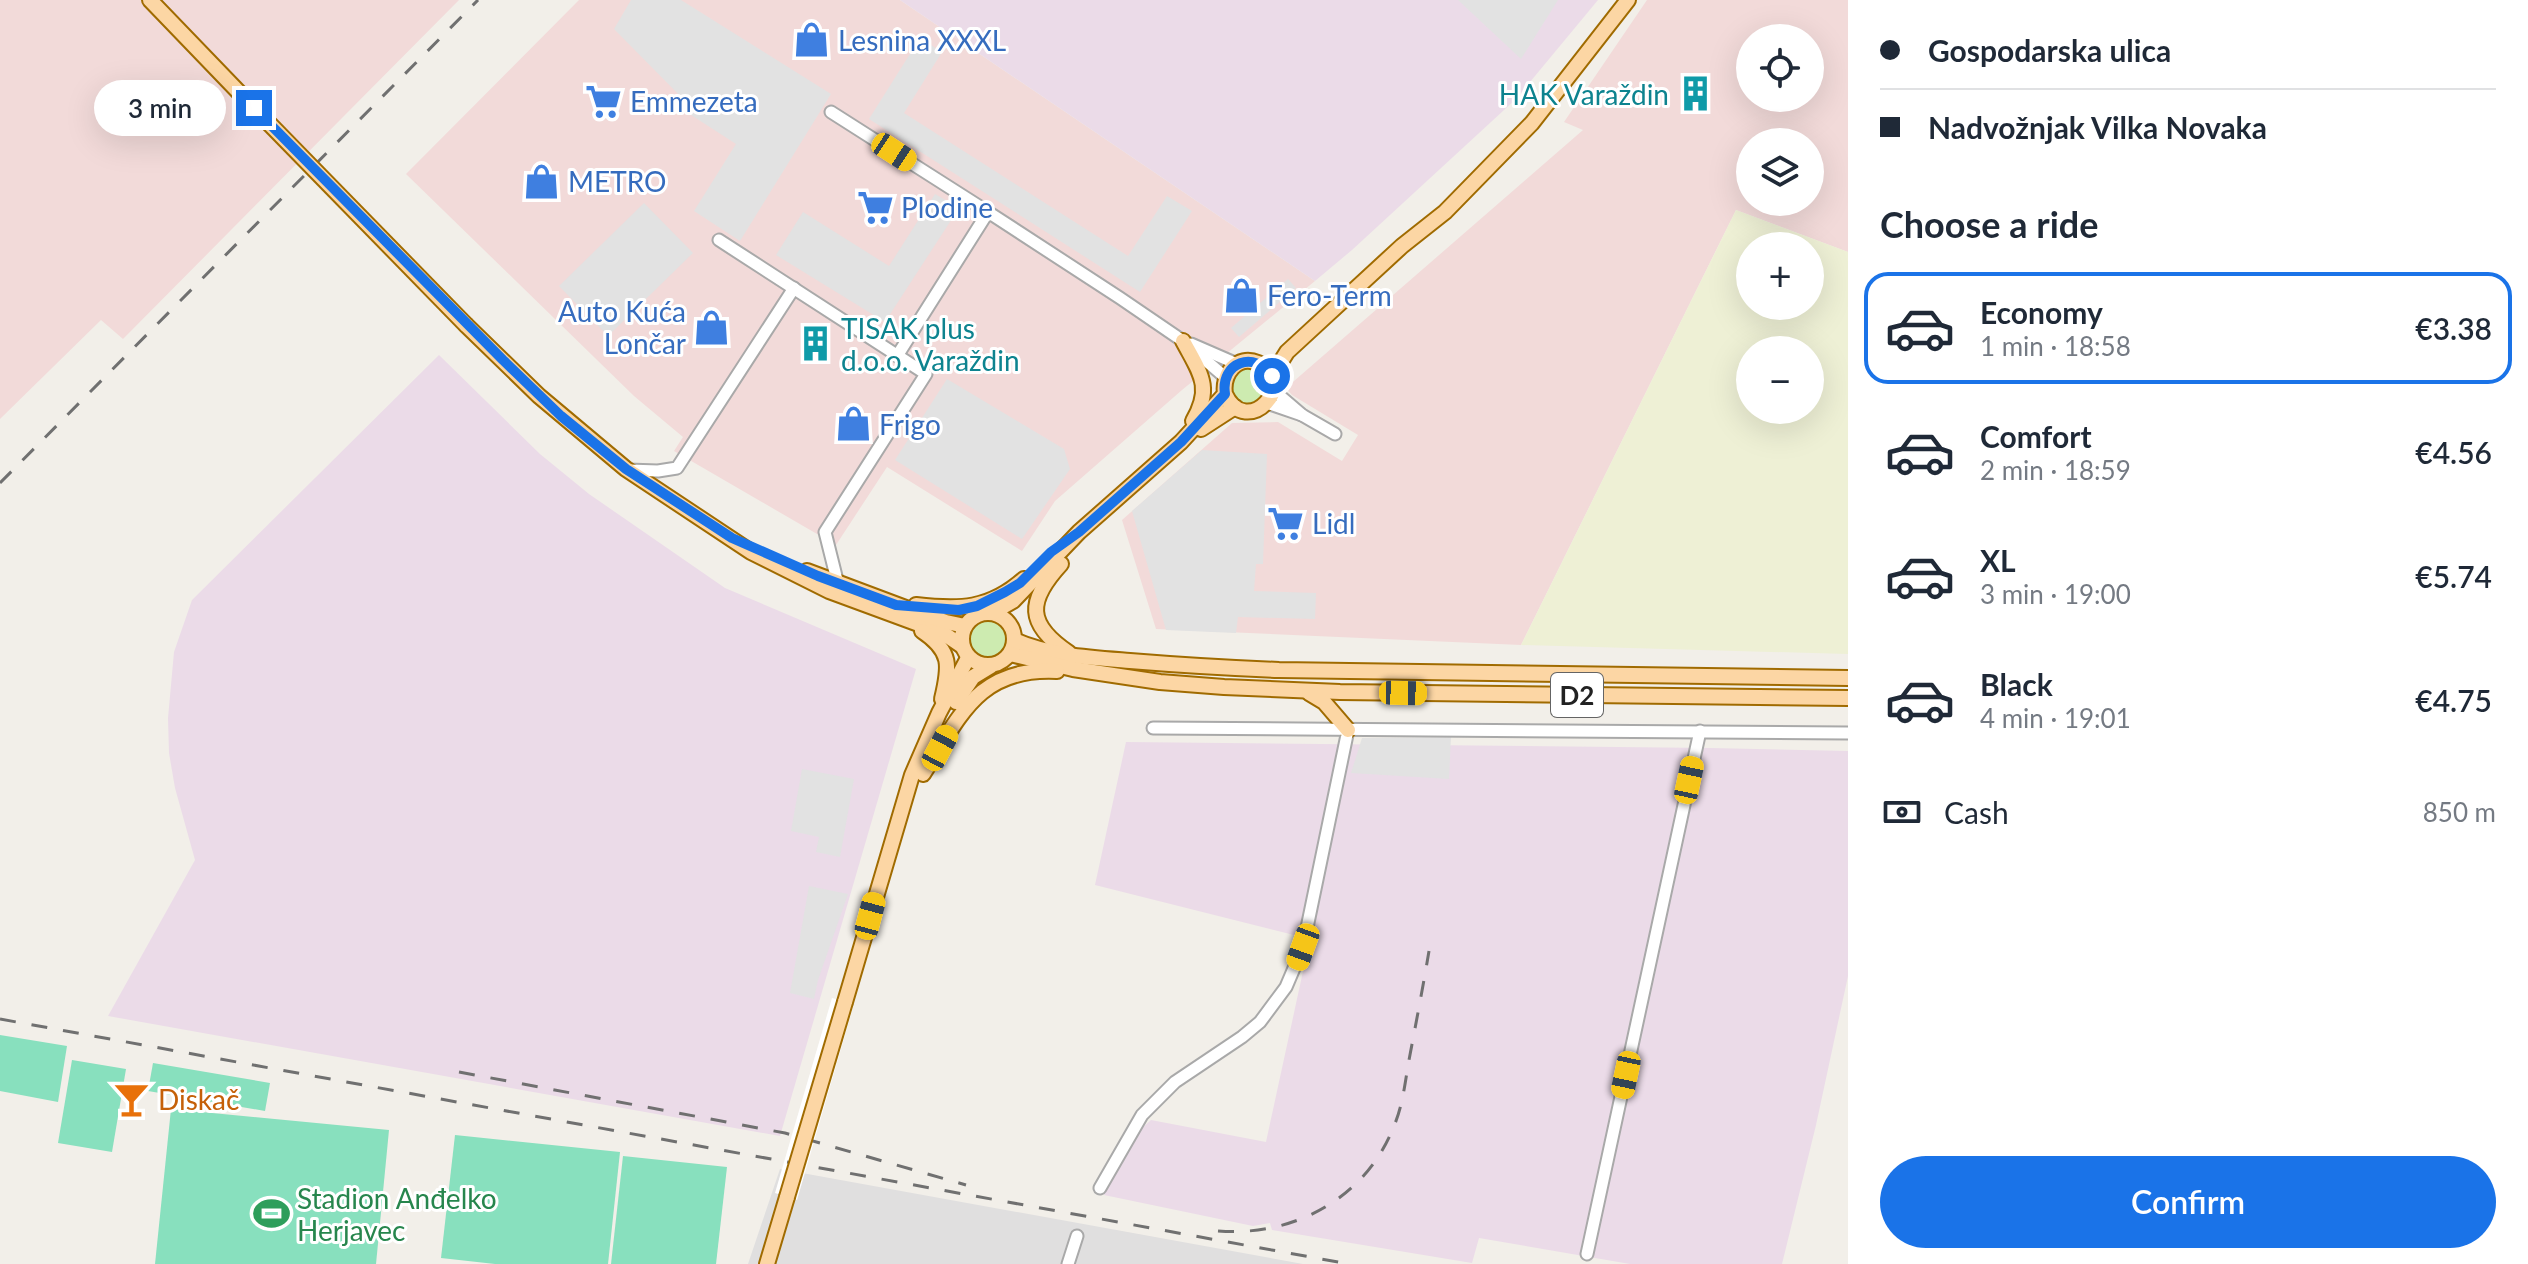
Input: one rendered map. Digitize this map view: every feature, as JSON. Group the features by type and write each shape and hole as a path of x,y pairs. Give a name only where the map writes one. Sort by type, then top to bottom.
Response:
{"main road":[{"path":"150,0 466,325 550,406 626,469 800,578 943,633 983,666 991,666"},
{"path":"1287,352 1271,390 1252,411 1235,407 1225,394 1225,377 1237,364 1253,361 1261,364 1287,352 1402,246 1445,212 1532,123 1628,0"},
{"path":"1181,442 1202,405 1204,386 1183,341"},
{"path":"1261,364 1271,390"},
{"path":"767,1264 921,752 965,652 965,626 976,615 992,613 1013,601 1079,532 1181,442 1225,394"},
{"path":"1181,442 1235,407"},
{"path":"896,605 948,610 977,606 1020,583 1051,552 1079,532"},
{"path":"1073,662 1046,635 1035,611 1041,590 1066,558 1079,532"},
{"path":"732,538 838,584 965,626"},
{"path":"923,774 960,694 973,677 1005,660 1020,606 1056,556"},
{"name":"D2","path":"992,613 1000,616 1012,641 1073,662 1160,682 1305,691 1848,698"},
{"path":"905,620 933,638 946,656 948,670 939,713"},
{"path":"905,803 959,715 978,694 999,681 1021,673 1073,662"},
{"name":"D2","path":"1073,662 1279,670 1848,678"},
{"path":"1305,691 1324,702 1348,730"}],"street":[{"path":"831,112 1183,341 1225,377"},
{"path":"897,356 988,212"},
{"path":"719,240 926,374 825,532 838,584"},
{"path":"626,469 658,471 677,468 794,288"},
{"path":"1183,341 1237,364"},
{"path":"1271,390 1302,415 1335,434"},
{"path":"1153,728 1848,733"},
{"path":"1100,1188 1142,1115 1175,1082 1251,1030 1274,1006 1286,987 1303,947 1348,730"},
{"path":"1587,1254 1700,731"},
{"path":"1068,1264 1077,1236"}],"shaded area":[{"path":"0,0 459,0 123,339 101,320 0,419"},
{"path":"579,0 900,0 1315,281 1182,390 1055,501 1022,551 887,467 836,545 674,451 683,437 634,396 406,174"},
{"path":"631,0 681,0 831,94 740,241 694,211 736,144 688,113 691,107 614,29"},
{"path":"900,0 1598,0 1516,99 1315,281"},
{"path":"1458,0 1558,0 1521,59"},
{"path":"1647,0 1848,0 1848,252 1824,243 1824,232 1795,232 1752,216 1824,216 1824,128 1736,128 1736,210 1521,645 1156,629 1122,520 1232,423 1278,422 1342,461 1358,435 1292,395 1286,388 1583,130 1564,122"},
{"path":"920,38 942,52 904,113 1128,256 1167,196 1192,211 1140,292 869,119"},
{"path":"935,194 959,208 885,322 776,255 803,212 889,266"},
{"path":"644,203 693,253 608,336 559,286"},
{"path":"1288,279 1296,288 1239,337 1231,328"},
{"path":"439,355 540,454 589,494 725,588 916,669 780,1136 108,1016 195,860 175,788 169,753 168,718 174,652 192,600"},
{"path":"947,379 1064,449 1070,469 1022,539 895,460"},
{"path":"1202,450 1267,454 1263,564 1256,564 1254,591 1316,593 1315,619 1238,617 1236,633 1166,630 1132,511"},
{"path":"1451,737 1449,779 1351,773 1362,738"},
{"path":"1126,742 1848,751 1848,976 1782,1264 1630,1264 1479,1238 1472,1263 1272,1230 1270,1223 1253,1226 1104,1195 1141,1129 1151,1120 1266,1142 1310,939 1095,885"},
{"path":"802,769 854,779 840,857 816,852 819,837 791,831"},
{"path":"809,886 848,894 814,999 790,993"},
{"path":"780,1169 1303,1264 748,1264"}],"green space":[{"path":"1736,210 1736,216 1752,216 1795,232 1736,232 1736,320 1824,320 1824,243 1848,252 1848,654 1521,645"},
{"path":"1249,368 1262,373 1267,386 1262,399 1249,404 1236,399 1231,386 1236,373"},
{"path":"987,621 1001,627 1007,641 1001,655 987,661 973,655 967,641 973,627"},
{"path":"0,1035 67,1046 58,1102 0,1091"},
{"path":"72,1060 126,1069 112,1152 58,1143"},
{"path":"153,1063 270,1083 265,1111 148,1091"},
{"name":"Stadion Anđelko Herjavec","path":"171,1109 389,1130 376,1264 155,1264"},
{"path":"455,1135 620,1152 608,1264 495,1264 441,1258"},
{"path":"623,1156 727,1167 716,1264 611,1264"}],"pier":[{"path":"832,998 854,1004 797,1200 775,1193"}],"railway":[{"path":"0,483 478,0"},
{"path":"1218,1231 1274,1227 1300,1219 1324,1208 1365,1174 1382,1151 1400,1110 1429,951"},
{"path":"0,1019 1349,1264"},
{"path":"459,1072 785,1133 966,1185"}],"place":[{"name":"Lesnina XXXL","path":"812,40"},
{"name":"HAK Varaždin","path":"1695,94"},
{"name":"Emmezeta","path":"604,101"},
{"name":"METRO","path":"542,181"},
{"name":"Plodine","path":"875,207"},
{"name":"Fero-Term","path":"1241,295"},
{"name":"Auto Kuća Lončar","path":"712,327"},
{"name":"TISAK plus d.o.o. Varaždin","path":"815,344"},
{"name":"Frigo","path":"853,424"},
{"name":"Lidl","path":"1286,523"},
{"name":"Diskač","path":"132,1099"},
{"name":"Stadion Anđelko Herjavec","path":"271,1214"}],"route":[{"path":"254,108 539,396 626,469 732,538 798,568 896,605 959,610 977,606 1020,583 1051,552 1079,532 1181,442 1225,394 1225,377 1232,367 1253,361 1268,369 1272,376"}]}
